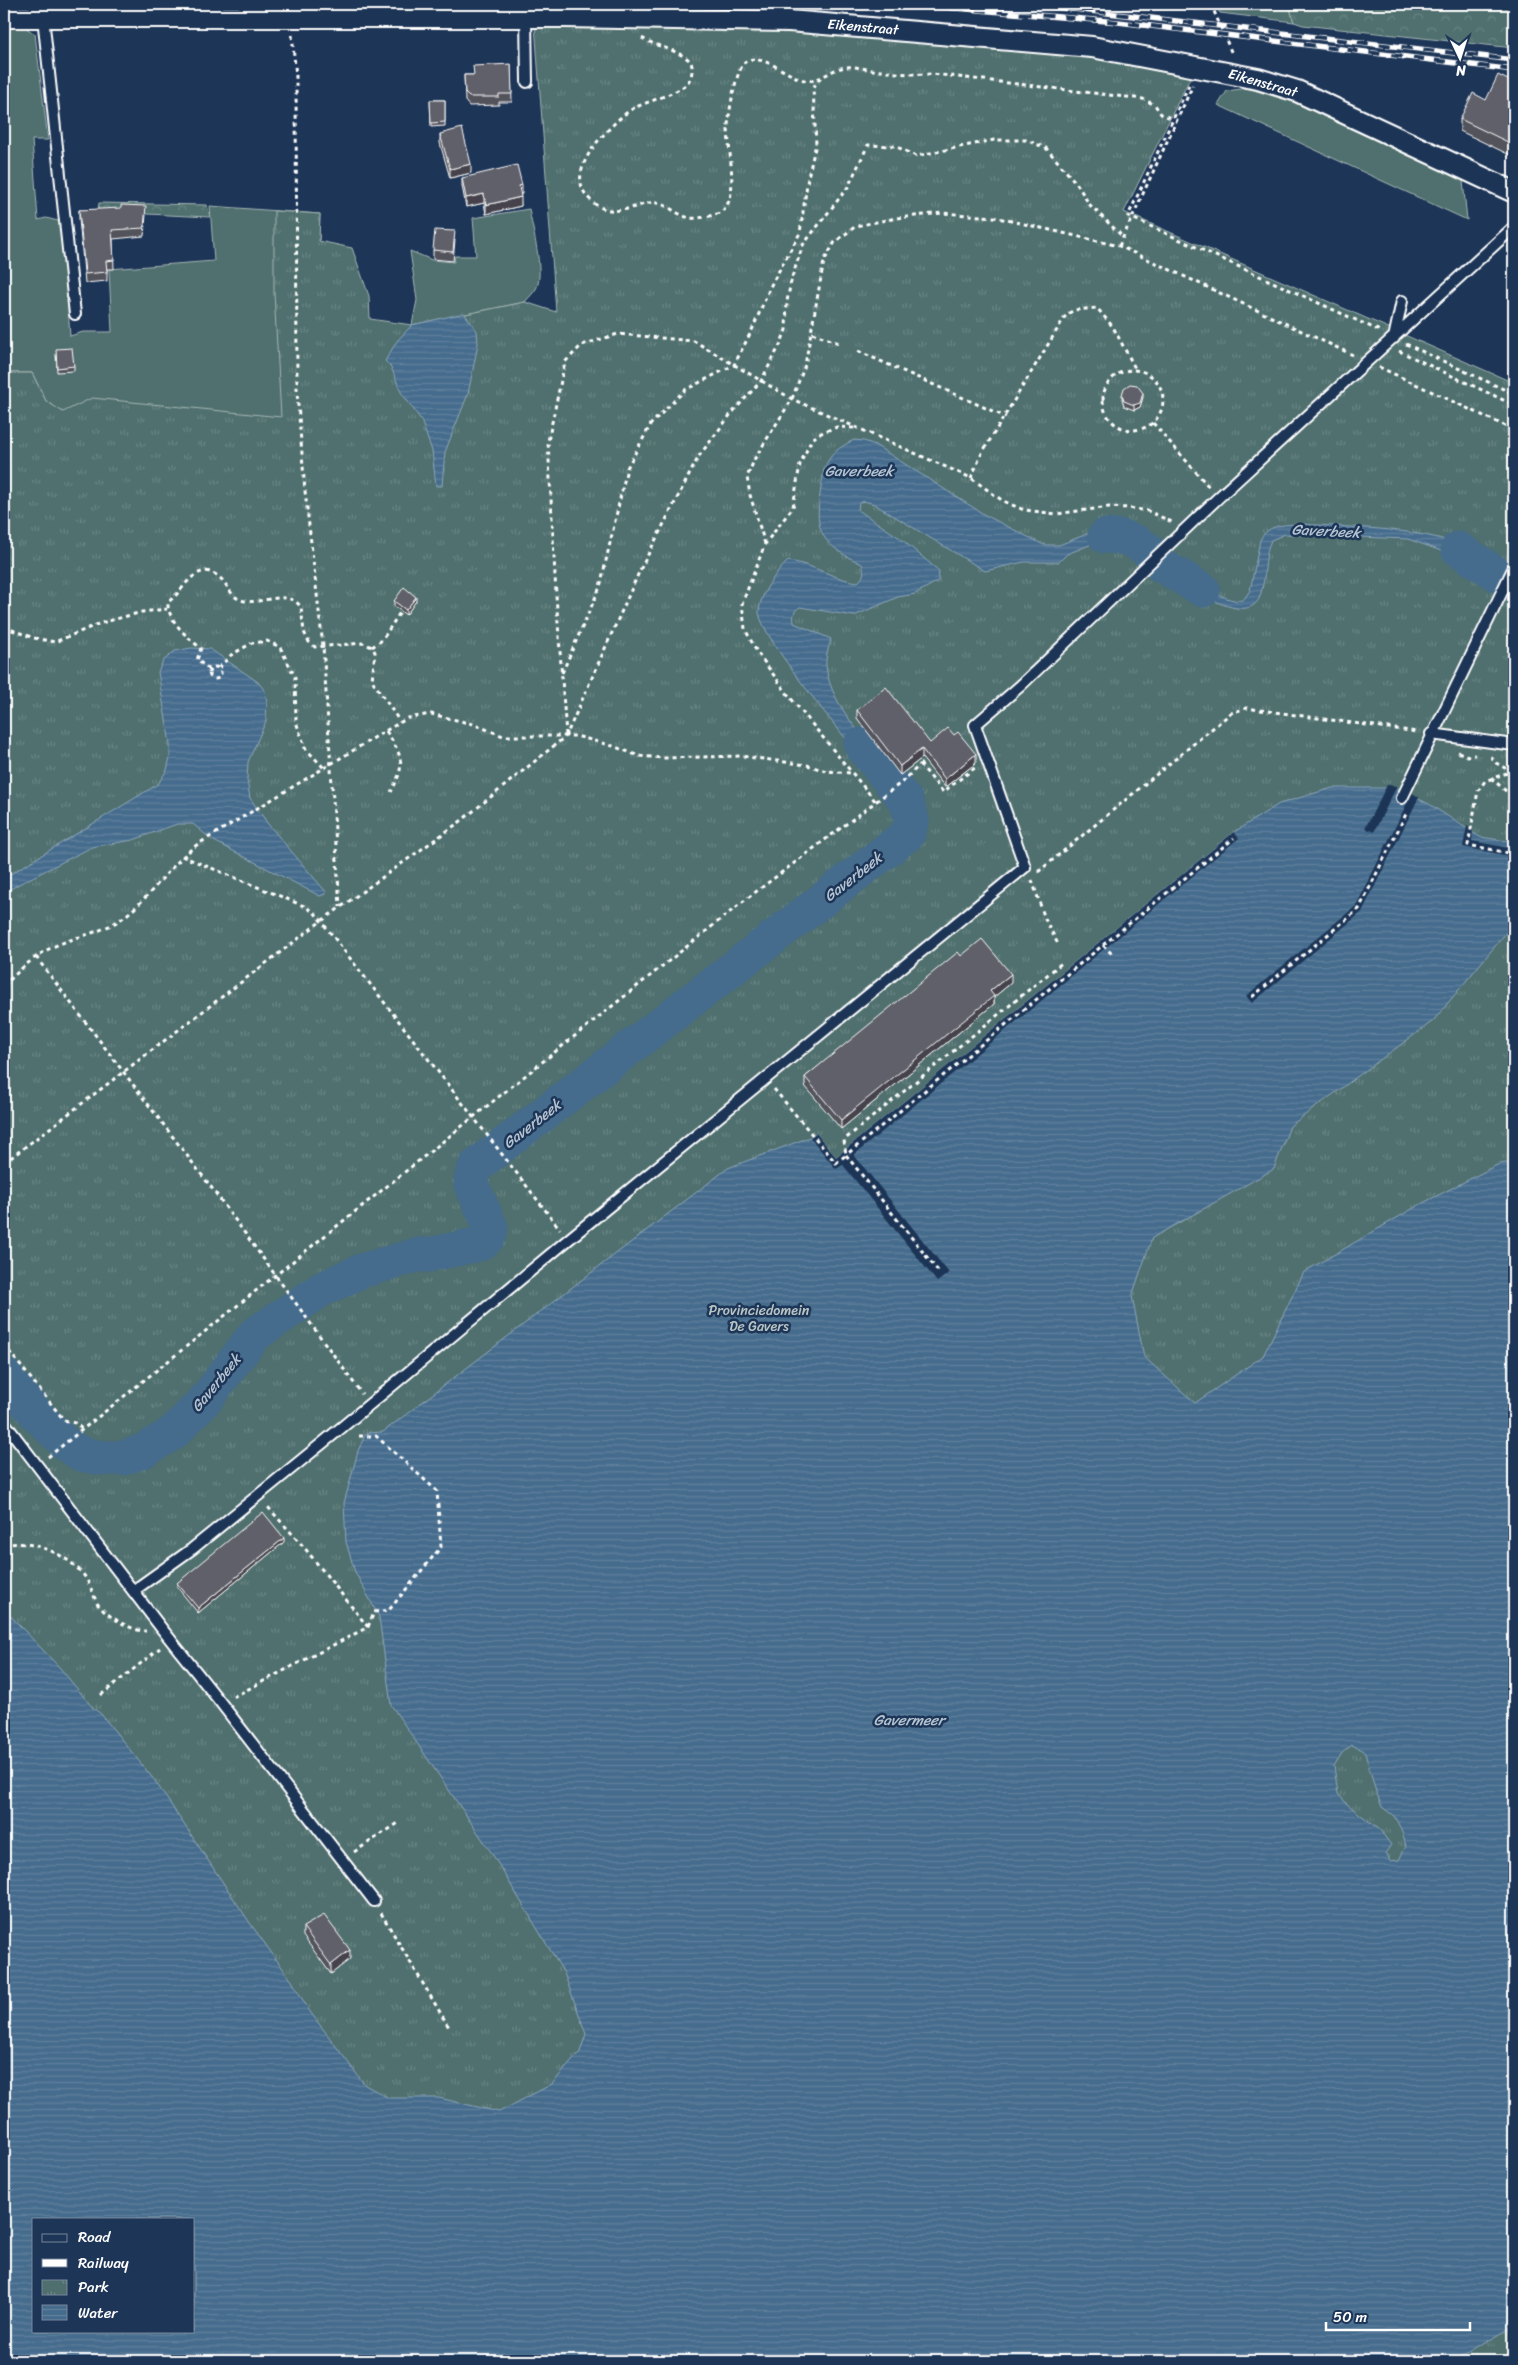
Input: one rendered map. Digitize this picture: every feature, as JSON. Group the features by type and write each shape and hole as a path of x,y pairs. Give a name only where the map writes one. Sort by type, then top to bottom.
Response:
{"street":[{"name":"Eikenstraat","path":"4,17 621,18 798,21 1092,47 1258,79 1297,91 1514,192"}],"lane":[{"path":"43,17 75,314"},
{"path":"526,18 527,82"},
{"path":"133,1590 192,1549 258,1496 569,1239 1025,868 975,725 1019,687 1219,497 1514,227"},
{"path":"1390,342 1402,301"},
{"path":"1402,798 1513,570"},
{"path":"1432,734 1514,745"},
{"path":"4,1422 162,1630 221,1703 374,1902"}],"path":[{"path":"1211,4 1232,54"},
{"path":"291,17 296,76 297,392 305,491 323,646 340,908"},
{"path":"621,18 634,33 644,40 684,57 690,62 693,70 689,81 681,88 651,100 619,119 598,142 582,167 580,181 586,194 594,203 613,211 624,211 656,202 665,204 690,218 718,214 725,209 730,197 728,126 736,82 742,64 747,60 763,60 805,80 820,77 846,67 1143,99 1155,105 1161,114 1173,119"},
{"path":"1200,67 1173,119 1128,216 1390,342 1514,405"},
{"path":"1119,246 1200,67"},
{"path":"561,675 600,587 627,468 651,424 685,390 734,365 753,328 770,285 800,233 808,177 816,144 813,88 820,77"},
{"path":"4,1164 320,922 461,821 566,736 640,570 699,456 731,414 761,381 786,330 787,301 792,277 803,245 848,187 868,145 895,146 916,156 994,140 1026,140 1046,148 1077,184 1089,204 1123,237"},
{"path":"765,544 750,495 747,477 755,458 792,399 805,365 824,262 835,242 856,226 897,218 942,213 994,217 1119,246 1514,430"},
{"path":"970,478 982,453 1006,417 1066,315 1074,310 1097,308 1113,327 1136,370"},
{"path":"812,333 839,343"},
{"path":"566,736 548,441 565,362 582,345 618,334 694,341 792,399 970,478 1003,501 1024,510 1056,514 1109,507 1129,508 1148,511 1187,528"},
{"path":"1390,342 1514,394"},
{"path":"858,351 1006,417"},
{"path":"1136,370 1154,378 1163,396 1159,415 1152,423 1144,428 1125,429 1116,425 1108,418 1104,409 1104,390 1109,381 1117,375 1136,370"},
{"path":"1152,423 1219,497"},
{"path":"859,429 837,427 823,432 812,440 800,464 793,507 765,544 742,604 745,629 757,652 789,696 876,802"},
{"path":"209,669 197,660 201,648 188,638 168,613 167,609 168,602 179,594 191,577 200,572 210,572 225,581 232,594 242,601 284,598 298,604 301,607 304,632 314,647 363,643 372,647 375,652 372,680 400,722"},
{"path":"4,627 34,638 55,642 101,622 142,612 167,609"},
{"path":"372,647 382,640 401,611"},
{"path":"219,668 232,655 258,641 267,641 280,647 295,677 296,722 302,742 305,748 325,769"},
{"path":"209,669 213,666 219,668"},
{"path":"209,669 209,675 216,679 221,674 219,668"},
{"path":"1059,946 1045,920 1031,877 1231,713 1246,708 1432,734"},
{"path":"4,986 22,967 36,957 54,947 104,930 123,917 182,856 198,844 330,766 386,730 414,716 431,714 473,724 503,736 524,738 566,736 613,746 639,756 663,758 741,756 807,765 826,771 851,773"},
{"path":"386,730 400,758 402,768 391,792"},
{"path":"1453,737 1452,743 1460,754 1476,755"},
{"path":"1486,754 1505,768 1507,773 1485,781 1478,791 1468,845 1514,854"},
{"path":"920,764 943,792 986,759"},
{"path":"53,1453 745,900 902,782 924,761"},
{"path":"1491,778 1514,798"},
{"path":"1252,998 1359,909 1408,810"},
{"path":"765,1079 836,1163 1234,838"},
{"path":"182,856 304,906 315,913 320,922 569,1239"},
{"path":"1103,944 1113,955"},
{"path":"36,957 124,1071 370,1404"},
{"path":"938,1271 846,1155 844,1140 1062,962"},
{"path":"4,1345 64,1420 75,1422 81,1431"},
{"path":"221,1703 368,1627 374,1612 389,1610 441,1547 437,1491 376,1436 359,1436"},
{"path":"258,1496 303,1546 368,1627"},
{"path":"4,1545 16,1542 37,1544 72,1563 82,1572 98,1605 131,1629 143,1631 162,1630"},
{"path":"101,1695 170,1640"},
{"path":"340,1860 400,1822"},
{"path":"374,1902 450,2028"}],"green space":[{"path":"1214,4 1292,4 1291,12 1294,22 1220,13"},
{"path":"1292,4 1514,4 1514,48 1303,25 1294,22 1291,12"},
{"path":"20,24 35,34 48,140 32,140 38,220 46,218 62,222 70,336 83,332 112,332 109,269 214,261 210,206 320,214 307,423 4,586 46,401 32,373 4,373 4,25"},
{"name":"Provinciedomein De Gavers","path":"535,25 750,27 1091,55 1192,74 1124,212 1514,383 1514,2361 4,2361 4,373 32,373 46,401 63,412 92,398 281,417 274,293 274,211 320,214 319,241 352,248 369,296 370,319 412,325 525,302 556,312"},
{"path":"1247,88 1293,102 1463,181 1467,220 1218,105 1227,91"},
{"path":"99,203 207,205 210,217 105,212 98,209"},
{"path":"529,209 535,237 539,280 536,289 525,302 412,325 417,300 410,251 432,260 454,262 455,256 476,256 473,218"}],"water":[{"path":"464,313 477,331 478,344 468,394 445,452 442,486 436,486 432,451 421,420 401,392 391,367 385,361 397,341 412,325"},
{"name":"Gaverbeek","path":"854,440 875,445 985,515 1044,545 1059,545 1092,532 1108,529 1141,535 1157,543 1145,555 1109,544 1092,544 1067,554 1059,562 1024,562 985,571 874,504 864,501 859,503 858,510 900,538 939,571 938,581 915,594 898,597 854,616 800,607 795,612 794,623 831,639 826,663 829,682 844,711 854,725 897,776 885,786 792,670 763,624 759,610 760,603 770,583 788,561 806,565 849,581 858,582 862,578 864,572 862,564 832,546 824,537 818,515 826,464 844,445"},
{"path":"1303,524 1380,529 1437,538 1455,543 1502,570 1497,580 1469,561 1408,539 1285,534 1271,540 1260,596 1253,606 1242,608 1227,606 1212,600 1157,568 1164,562 1225,598 1243,600 1250,591 1260,540 1264,534 1278,526"},
{"path":"191,648 210,649 258,682 265,691 267,702 266,721 248,762 247,780 250,798 268,824 327,893 320,896 212,840 193,824 177,824 133,840 92,847 4,893 4,878 158,784 167,770 170,744 158,672 163,661 175,651"},
{"name":"Gavermeer","path":"1332,788 1396,788 1429,804 1480,837 1514,842 1514,928 1510,928 1433,1021 1290,1126 1274,1169 1152,1238 1132,1296 1144,1357 1195,1403 1263,1356 1304,1272 1419,1205 1499,1164 1514,1162 1514,2326 1466,2354 1441,2361 4,2361 4,1609 60,1668 93,1708 101,1714 155,1781 252,1926 292,1981 308,2009 365,2085 389,2098 439,2098 499,2112 552,2084 580,2052 586,2034 564,1973 491,1852 391,1705 379,1617 355,1572 346,1542 344,1503 358,1451 366,1433 383,1432 728,1168 816,1133 836,1157 1234,832 1279,804","holes":["1352,1745 1365,1752 1382,1807 1394,1816 1401,1829 1406,1846 1399,1860 1390,1861 1386,1852 1391,1845 1380,1830 1347,1804 1338,1794 1334,1766 1342,1753"]}],"pier":[{"path":"1387,785 1397,786 1374,832 1365,828"},
{"path":"1412,793 1419,797 1362,912 1252,1003 1246,996 1356,906"},
{"path":"1467,826 1473,830 1472,841 1514,849 1514,857 1463,847"},
{"path":"1234,832 1239,838 854,1155 949,1273 937,1282 843,1165 836,1169 810,1137 816,1133 836,1157"}],"building":[{"path":"511,64 512,94 499,94 499,97 469,97 465,93 464,75 474,75 473,66"},
{"path":"1498,75 1514,83 1514,140 1512,144 1460,119 1473,93 1486,100"},
{"path":"430,100 445,100 445,122 431,123"},
{"path":"462,128 471,164 450,169 440,134"},
{"path":"517,165 522,185 519,186 521,197 486,205 484,194 466,198 462,178"},
{"path":"121,205 146,206 144,228 112,230 114,260 106,261 107,272 85,274 79,210 121,208"},
{"path":"435,230 455,231 453,252 433,250"},
{"path":"72,348 74,366 57,368 56,349"},
{"path":"1130,384 1137,385 1143,393 1140,403 1134,405 1124,401 1122,395 1124,388"},
{"path":"404,587 416,597 406,610 394,601"},
{"path":"886,687 930,743 948,728 954,735 958,732 976,754 945,779 922,749 900,766 857,710"},
{"path":"982,939 1011,974 990,991 994,996 841,1120 805,1077 958,952 961,956"},
{"path":"263,1512 284,1538 198,1608 177,1583"},
{"path":"324,1915 350,1950 331,1965 303,1927"}],"waterway":[{"name":"Gaverbeek","path":"1105,536 1122,537 1136,542 1149,551 1161,565 1203,590"},
{"name":"Gaverbeek","path":"1458,549 1514,585"},
{"name":"Gaverbeek","path":"4,1375 37,1415 67,1445 81,1454 102,1458 123,1458 143,1451 173,1433 206,1399 254,1335 322,1289 361,1271 417,1255 428,1255 479,1244 484,1241 489,1236 491,1228 471,1184 476,1166 908,834 912,820 906,801 861,745"}],"railway":[{"path":"910,4 1118,22 1514,70"},
{"path":"1030,4 1514,60"}]}
